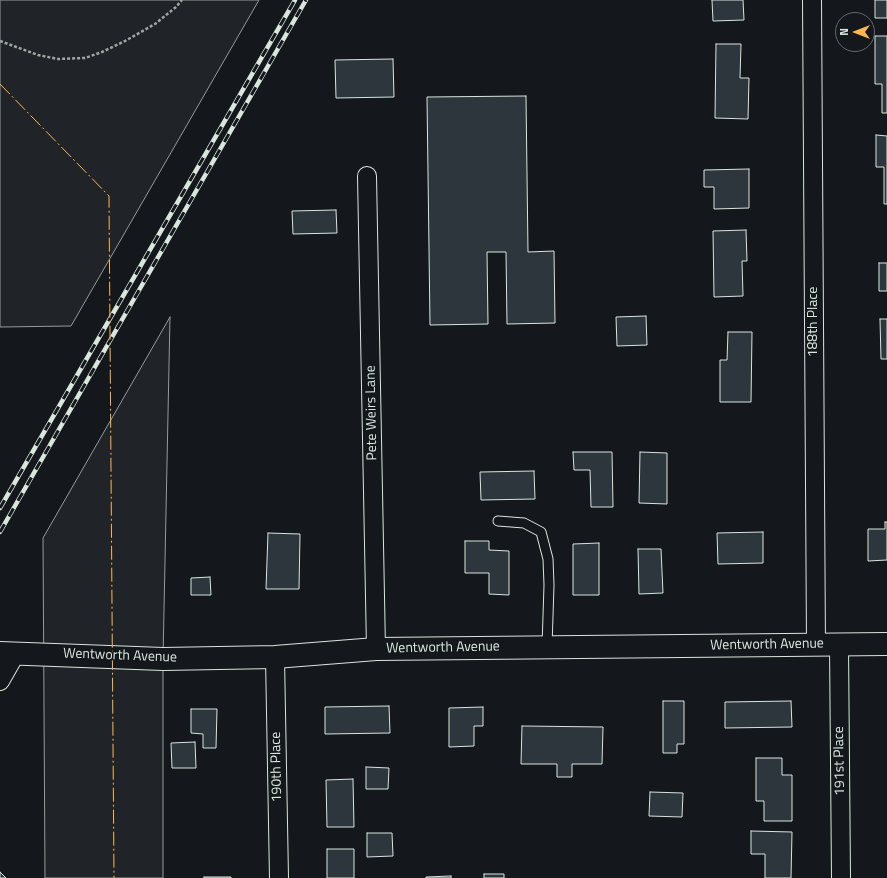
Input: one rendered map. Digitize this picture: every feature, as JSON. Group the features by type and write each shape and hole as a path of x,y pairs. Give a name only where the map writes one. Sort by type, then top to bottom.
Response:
{"street":[{"name":"188th Place","path":"812,0 816,645"},
{"name":"Pete Weirs Lane","path":"367,176 376,649"},
{"name":"Wentworth Avenue","path":"8,653 163,659 275,657 376,649 887,644"},
{"name":"191st Place","path":"839,645 841,878"},
{"path":"0,681 8,653"},
{"name":"190th Place","path":"275,657 279,878"}],"lane":[{"path":"498,521 524,523 541,532 548,558 549,585 547,647"}],"path":[{"path":"0,41 58,59 85,58 120,44 155,24 176,7 182,0"}],"shaded area":[{"path":"0,0 259,0 71,326 0,327"},
{"path":"170,317 163,659 163,878 45,878 43,538"}],"building":[{"path":"712,0 743,0 744,20 713,21"},
{"path":"875,0 887,0 887,18 875,18"},
{"path":"875,36 887,36 887,113 882,113 882,84 875,84"},
{"path":"716,44 741,44 740,78 749,78 748,119 715,118"},
{"path":"393,59 394,97 336,98 335,60"},
{"path":"526,96 528,252 554,251 555,323 507,324 506,252 487,252 488,324 430,325 427,97"},
{"path":"876,135 887,136 887,204 884,204 884,167 876,167"},
{"path":"749,169 749,208 714,209 714,187 704,187 704,170"},
{"path":"336,210 337,233 293,234 292,211"},
{"path":"746,230 747,261 742,261 743,296 714,297 713,231"},
{"path":"879,263 887,263 887,291 879,291"},
{"path":"646,316 647,345 617,346 616,317"},
{"path":"880,319 887,319 887,359 881,359"},
{"path":"728,332 752,332 751,402 720,402 720,360 727,360"},
{"path":"573,452 612,452 613,507 591,507 590,470 574,470"},
{"path":"640,452 667,453 667,504 639,503"},
{"path":"534,471 535,499 481,500 480,472"},
{"path":"885,522 887,522 887,560 868,561 868,529 885,529"},
{"path":"763,532 763,563 718,564 717,533"},
{"path":"268,533 300,534 299,589 266,589"},
{"path":"465,541 489,541 489,550 509,551 509,595 489,594 489,573 465,573"},
{"path":"599,543 599,595 573,595 573,544"},
{"path":"638,549 661,549 663,593 639,594"},
{"path":"210,577 211,595 191,595 191,578"},
{"path":"663,701 684,701 684,744 677,744 677,753 663,753"},
{"path":"791,701 792,727 725,728 725,702"},
{"path":"389,706 390,733 325,734 325,707"},
{"path":"483,707 483,726 474,726 474,746 449,747 449,708"},
{"path":"191,709 217,709 216,748 203,748 203,734 191,733"},
{"path":"522,726 603,727 602,764 572,764 572,777 557,777 557,764 521,764"},
{"path":"195,742 196,768 172,768 171,743"},
{"path":"756,758 782,758 782,775 792,775 792,821 764,821 764,801 756,801"},
{"path":"366,767 389,768 388,789 366,789"},
{"path":"353,779 354,827 327,827 326,780"},
{"path":"650,792 683,793 682,817 649,816"},
{"path":"751,831 792,832 791,878 765,878 765,854 751,854"},
{"path":"367,833 392,833 393,856 367,857"},
{"path":"327,849 354,849 354,878 327,878"},
{"path":"0,872 6,878 0,878"},
{"path":"484,874 504,874 504,878 484,878"},
{"path":"451,876 451,878 426,878 426,877"},
{"path":"231,877 231,878 204,878"}],"railway":[{"path":"0,508 295,0"},
{"path":"0,532 306,0"}],"power":[{"path":"0,84 109,196 114,878"}]}
